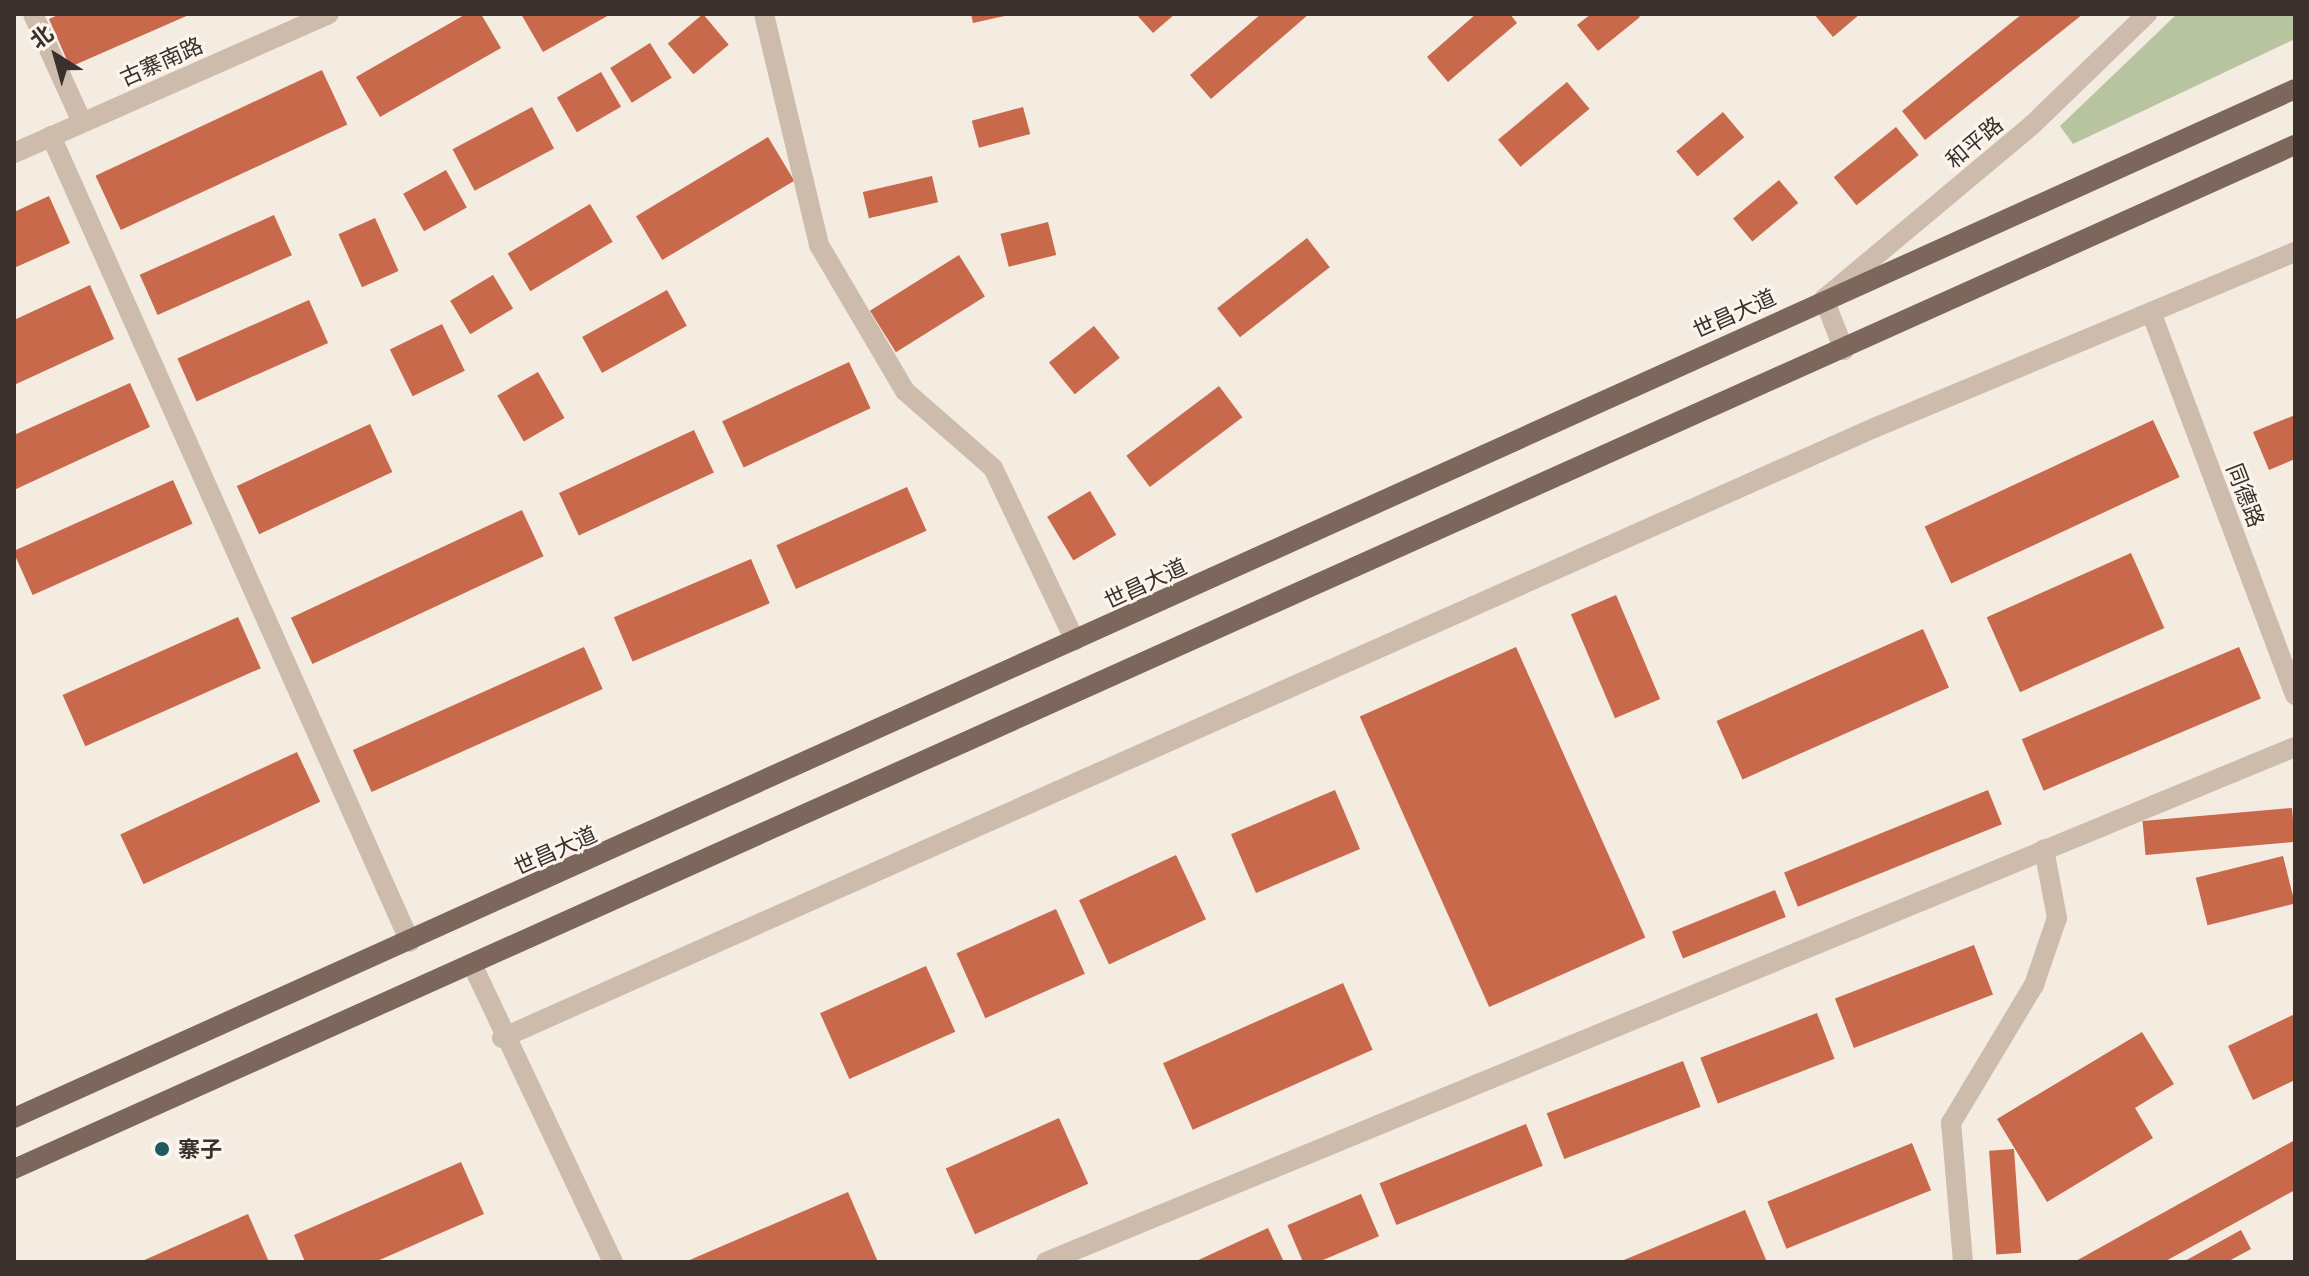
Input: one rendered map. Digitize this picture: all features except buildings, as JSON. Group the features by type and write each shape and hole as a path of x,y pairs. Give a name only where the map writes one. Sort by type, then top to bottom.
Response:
{"main road":[{"name":"世昌大道","path":"14,1118 410,942 1824,299 2295,89"},
{"path":"14,1169 2295,145"}],"street":[{"path":"33,14 82,122"},
{"name":"古寨南路","path":"14,153 329,14"},
{"path":"764,14 819,245 905,391 993,468 1075,641"},
{"name":"和平路","path":"1824,299 2032,125 2147,14"},
{"path":"51,136 410,942"},
{"path":"502,1038 1812,455 2295,252"},
{"path":"1824,299 1844,350"},
{"name":"同德路","path":"2151,312 2295,695"},
{"path":"1046,1262 2295,747"},
{"path":"1963,1262 1951,1123 2034,985 2057,918 2044,849"},
{"path":"472,964 502,1038 613,1262"}],"green space":[{"path":"2177,14 2295,14 2295,39 2073,144 2060,126"}],"place":[{"name":"寨子","path":"162,1149"}]}
